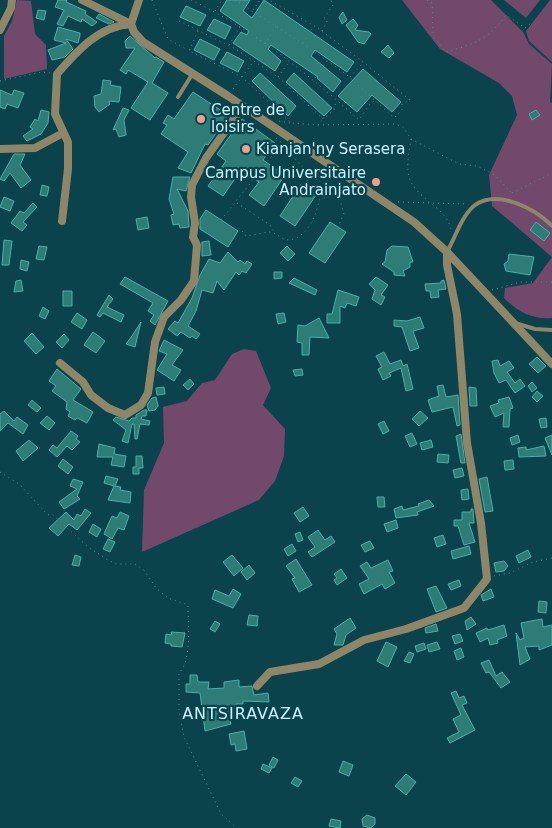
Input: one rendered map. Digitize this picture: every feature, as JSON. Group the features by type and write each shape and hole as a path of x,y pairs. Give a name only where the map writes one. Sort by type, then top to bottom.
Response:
{"street":[{"path":"0,30 11,8 12,0"},
{"path":"82,0 131,24"},
{"path":"139,0 131,24 134,32 143,42 228,96 414,222 447,252 552,364"},
{"path":"62,221 68,169 68,142 55,114 57,74 84,44 116,25 131,24"},
{"path":"60,363 83,382 91,395 108,408 125,415 141,405 148,394 155,342 164,317 194,281 197,245 193,237 195,223 191,198 192,185 206,158 243,106"},
{"path":"0,149 35,148 63,132"},
{"path":"258,686 270,672 319,664 364,640 406,630 464,608 483,585 487,576 481,522 467,443 458,314 447,265 447,252"}],"lane":[{"path":"178,97 193,73"},
{"path":"447,252 475,206 485,202 498,200 522,204 536,212 552,226"},
{"path":"511,321 535,329 552,330"}],"path":[{"path":"152,0 168,39 242,77 291,123 318,126 395,124 403,126 411,139 459,164 477,166 495,175 512,193 552,173"},
{"path":"191,0 215,11 265,44 314,79 359,120 374,101"},
{"path":"215,11 222,0"},
{"path":"235,0 302,43 350,78 394,118 402,110 402,104 410,100 364,62 322,32 269,0"},
{"path":"252,11 260,0"},
{"path":"322,32 327,21 324,18 334,5 331,0"},
{"path":"427,0 432,3 433,36 446,52 482,41 495,30 506,15 525,28 531,23"},
{"path":"179,21 229,45 278,77 323,119"},
{"path":"265,44 276,26"},
{"path":"302,43 313,26"},
{"path":"229,45 240,27"},
{"path":"189,51 198,30"},
{"path":"228,96 254,61"},
{"path":"314,79 327,61"},
{"path":"278,77 290,62"},
{"path":"350,78 364,62"},
{"path":"0,81 42,72 57,74"},
{"path":"318,126 334,110 337,99"},
{"path":"275,137 305,170 310,190"},
{"path":"411,139 408,162 411,182 449,220 454,240"},
{"path":"221,220 282,143"},
{"path":"237,203 270,225 275,233 285,240 294,238 306,230 317,214 319,200 338,193 348,177"},
{"path":"338,193 344,213 338,228"},
{"path":"384,202 429,202 475,206"},
{"path":"242,231 246,236 275,233"},
{"path":"484,292 520,282 552,282"},
{"path":"0,472 19,484 48,515 52,514 88,547 116,564 135,564 144,570 156,588 168,598 188,605 188,652 183,669 179,673 179,710 184,738 221,814 238,828"},
{"path":"487,576 510,573 533,562 552,558"}],"shaded area":[{"path":"17,0 31,1 35,34 46,45 47,69 4,79 4,36 12,21"},
{"path":"402,0 491,0 523,32 529,44 552,64 550,102 552,103 552,257 492,206 489,175 517,115 512,96 499,83 440,49"},
{"path":"504,0 540,0 526,18"},
{"path":"550,0 552,0 552,62 529,41 526,31"},
{"path":"552,257 552,318 538,318 525,314 504,298 505,288 533,283"},
{"path":"244,349 256,351 271,388 263,405 285,429 284,456 275,481 259,500 142,552 144,490 164,443 163,407 187,401 202,383 215,380 232,354"}],"building":[{"path":"58,0 67,0 66,2 86,11 85,14 97,22 92,26 82,19 81,22 68,16 63,26 57,24 64,10 55,7"},
{"path":"227,0 250,0 243,11 252,18 264,0 354,62 347,72 315,50 311,56 341,81 333,92 318,77 271,45 268,49 281,61 275,71 233,43 241,32 247,35 249,31 220,11"},
{"path":"186,6 206,15 200,26 180,17"},
{"path":"38,10 46,11 44,20 36,18"},
{"path":"343,12 347,20 342,24 339,17"},
{"path":"99,14 114,22 109,24 96,18"},
{"path":"214,19 231,27 225,39 207,30"},
{"path":"353,19 358,25 355,30 371,34 364,44 358,42 346,25"},
{"path":"58,27 80,33 80,35 78,43 66,39 73,49 65,57 52,60 48,50 66,43 54,40"},
{"path":"130,36 155,58 164,62 152,83 168,93 150,120 131,108 148,82 128,70 126,74 120,70 135,48 126,48 125,41"},
{"path":"200,39 220,49 214,60 194,50"},
{"path":"388,45 394,53 389,58 381,52"},
{"path":"227,52 244,61 238,72 220,63"},
{"path":"363,69 401,102 392,112 372,95 357,112 338,96"},
{"path":"260,73 296,106 288,116 252,81"},
{"path":"294,73 332,108 324,116 286,82"},
{"path":"103,80 111,81 110,85 121,87 119,102 109,101 110,104 99,112 95,107 94,96 101,94"},
{"path":"0,90 12,95 14,90 24,93 18,108 7,104 5,109 0,107"},
{"path":"193,92 228,115 208,145 205,144 191,173 178,168 188,152 161,134 167,125 163,123 168,115 174,119"},
{"path":"123,108 129,110 124,120 126,135 119,137 116,129 113,130"},
{"path":"41,110 49,112 48,123 41,134 27,141 23,136 33,129 30,127 35,119 38,121"},
{"path":"536,110 540,115 532,120 529,114"},
{"path":"242,119 275,143 263,160 285,175 264,206 249,195 259,182 241,170 223,196 208,186 226,161 217,154"},
{"path":"14,154 25,154 20,165 31,180 21,188 10,173 4,181 0,179"},
{"path":"173,177 190,177 186,191 177,189 188,211 189,227 180,228 179,224 173,225 171,215 174,214 169,199"},
{"path":"301,184 316,195 295,226 280,216"},
{"path":"42,185 49,187 47,196 40,195"},
{"path":"4,197 14,201 10,211 0,207"},
{"path":"33,203 37,207 23,222 27,225 22,231 11,223 20,211 24,213"},
{"path":"206,210 238,231 228,247 200,229 200,219"},
{"path":"147,217 149,228 138,230 136,219"},
{"path":"330,222 346,232 325,263 309,253"},
{"path":"536,222 550,233 544,241 530,230"},
{"path":"4,240 12,241 9,265 2,265"},
{"path":"209,241 211,255 202,256 202,242"},
{"path":"39,246 47,247 44,260 36,259"},
{"path":"287,246 295,254 288,261 280,253"},
{"path":"392,246 408,247 413,262 410,262 410,267 403,271 405,276 394,275 394,272 382,264 385,262 387,250"},
{"path":"228,252 238,262 240,260 245,264 247,261 252,264 246,273 242,271 239,275 236,272 224,290 217,281 213,293 202,290 196,311 188,326 200,334 196,339 192,336 190,338 181,332 177,336 168,329 175,321 178,323 192,298 200,275 209,259 220,263"},
{"path":"509,254 534,257 530,275 506,271 504,264 508,261"},
{"path":"21,260 29,262 27,271 20,269"},
{"path":"274,272 282,272 282,278 274,279"},
{"path":"125,277 168,301 155,325 150,321 154,315 148,311 153,303 120,284"},
{"path":"376,277 388,285 381,295 385,297 381,305 372,299 375,290 369,284"},
{"path":"294,278 317,290 315,295 289,283"},
{"path":"21,280 23,291 14,292 16,281"},
{"path":"444,280 446,289 438,290 439,297 431,298 430,291 426,291 425,284 441,283"},
{"path":"338,290 359,297 356,306 347,303 345,308 340,306 340,323 327,323 327,314 332,314"},
{"path":"63,291 72,291 72,306 63,306"},
{"path":"109,295 113,299 107,307 124,315 121,322 103,313 100,317 97,315"},
{"path":"43,307 49,311 45,319 39,316"},
{"path":"77,313 87,320 82,329 71,322"},
{"path":"284,313 286,322 278,324 276,314"},
{"path":"420,317 424,328 413,331 419,348 410,351 402,327 394,326 394,320 407,321"},
{"path":"319,318 329,338 310,337 309,355 302,355 302,343 297,342 298,325 305,326"},
{"path":"141,322 135,347 126,344 132,336"},
{"path":"93,332 105,341 96,353 84,345"},
{"path":"32,333 44,347 36,354 24,341"},
{"path":"64,334 69,340 62,348 56,342"},
{"path":"164,340 183,350 172,365 181,370 174,381 157,370 167,354 159,351"},
{"path":"384,352 390,364 401,360 403,366 407,364 413,389 406,391 401,368 389,373 391,376 383,380 378,369 382,367 376,356"},
{"path":"537,357 546,366 538,373 529,364"},
{"path":"498,360 500,366 509,361 514,368 507,372 515,383 520,379 525,386 515,393 506,380 499,383 494,373 492,361"},
{"path":"57,369 81,389 73,400 93,412 87,423 68,416 70,412 66,409 67,402 52,391 56,386 49,381"},
{"path":"302,369 303,375 295,376 293,370"},
{"path":"190,379 194,384 188,390 183,385"},
{"path":"532,382 537,388 532,392 528,386"},
{"path":"443,385 446,397 458,395 460,425 457,426 453,407 432,412 428,400 439,396 437,386"},
{"path":"164,387 165,394 157,395 156,388"},
{"path":"469,387 476,388 477,406 470,406"},
{"path":"537,391 543,396 537,402 532,397"},
{"path":"156,397 158,406 155,410 149,411 147,405 152,398"},
{"path":"509,397 513,408 510,409 509,427 503,427 504,413 495,417 490,406 499,403 498,400"},
{"path":"32,400 41,408 37,412 28,405"},
{"path":"147,410 146,416 142,416 141,419 150,421 149,425 140,424 137,439 135,439 134,424 132,424 128,443 122,441 126,430 113,420 116,417 129,421 132,418 136,418 136,415"},
{"path":"4,411 14,421 17,417 28,425 23,434 8,423 0,431 0,414"},
{"path":"420,411 428,418 419,426 412,419"},
{"path":"47,416 55,423 49,430 40,423"},
{"path":"546,418 547,427 541,428 539,419"},
{"path":"384,421 389,431 383,434 378,424"},
{"path":"71,431 78,436 76,439 80,442 72,450 67,446 57,457 49,450 53,445 57,448"},
{"path":"412,433 417,444 410,447 405,436"},
{"path":"461,434 465,463 461,463 456,436"},
{"path":"518,435 520,442 512,445 510,438"},
{"path":"552,435 552,455 545,438"},
{"path":"29,440 38,448 23,461 16,451"},
{"path":"431,440 433,447 422,450 420,443"},
{"path":"99,444 115,448 114,454 126,456 124,467 111,465 113,457 97,457"},
{"path":"544,446 546,456 519,457 518,448 526,447 526,450"},
{"path":"438,454 449,455 448,463 437,462"},
{"path":"136,456 142,456 143,468 139,468 139,474 133,474 133,467 136,467"},
{"path":"63,459 73,467 68,474 58,466"},
{"path":"513,460 514,469 505,470 504,461"},
{"path":"462,468 464,476 455,478 453,470"},
{"path":"106,476 118,479 115,486 121,487 120,490 131,492 130,503 108,500 114,486 104,483"},
{"path":"487,477 493,511 485,512 479,479"},
{"path":"73,479 83,482 77,496 80,499 64,509 59,502 77,489 70,486"},
{"path":"468,489 469,499 462,500 461,490"},
{"path":"377,497 384,497 385,507 378,507"},
{"path":"429,500 434,506 417,512 418,515 396,518 394,509 402,506 403,510 419,506 418,504"},
{"path":"303,507 309,516 300,522 294,513"},
{"path":"85,509 91,513 77,530 69,524 58,536 49,528 66,512 74,520 77,514 81,516"},
{"path":"471,509 473,509 474,523 469,523 475,542 464,545 458,526 454,526 454,520 462,520 462,512 471,512"},
{"path":"120,512 129,516 124,530 118,528 112,539 104,534 112,516 117,518"},
{"path":"396,520 398,528 387,532 384,524"},
{"path":"93,524 101,529 97,537 89,532"},
{"path":"318,530 325,540 331,536 335,542 312,557 308,552 315,547 308,537"},
{"path":"300,532 303,540 298,542 295,534"},
{"path":"443,535 446,544 437,547 434,538"},
{"path":"108,539 115,542 110,552 103,549"},
{"path":"370,541 374,548 365,552 361,545"},
{"path":"292,544 296,551 288,556 284,549"},
{"path":"469,546 471,554 453,559 451,551"},
{"path":"528,550 531,557 519,563 516,556"},
{"path":"75,555 81,557 79,566 72,565"},
{"path":"232,555 243,568 234,576 223,562"},
{"path":"296,559 312,585 299,592 292,579 295,578 286,566"},
{"path":"388,560 393,571 389,572 395,583 385,589 382,584 364,594 359,584 369,579 360,566 367,562 371,568"},
{"path":"504,561 508,566 504,571 496,572 494,563"},
{"path":"249,565 255,573 247,580 241,572"},
{"path":"341,569 347,578 337,585 334,580 337,578 334,574"},
{"path":"459,580 461,586 451,590 448,584"},
{"path":"436,586 447,608 436,612 427,589"},
{"path":"233,589 241,594 233,608 212,599 215,590 229,596"},
{"path":"491,589 494,597 483,601 481,595"},
{"path":"539,601 547,602 546,613 538,612"},
{"path":"249,615 258,616 257,626 247,625"},
{"path":"471,617 476,624 467,630 465,621"},
{"path":"350,618 356,628 346,635 343,645 334,645 337,634 334,629"},
{"path":"542,619 543,627 552,625 552,645 539,650 539,646 525,647 530,659 520,665 516,633 520,640 524,638 521,623"},
{"path":"215,621 220,624 215,632 210,629"},
{"path":"436,624 438,631 426,633 425,628"},
{"path":"504,625 507,636 497,640 498,643 490,645 488,638 480,642 476,633 487,628 488,630"},
{"path":"171,632 185,633 182,647 171,646 171,644 165,643 166,634 172,635"},
{"path":"460,634 463,641 455,644 452,636"},
{"path":"386,642 397,647 388,667 377,661"},
{"path":"437,642 440,649 429,652 427,645"},
{"path":"424,643 426,649 417,652 415,646"},
{"path":"461,648 464,657 457,660 454,651"},
{"path":"409,652 414,654 410,663 404,661"},
{"path":"489,660 496,676 502,672 510,682 501,688 489,672 486,673 481,663"},
{"path":"190,675 197,675 198,682 209,682 208,689 224,688 224,682 239,680 239,687 252,686 254,695 268,693 269,702 243,701 243,704 236,704 238,713 229,714 231,724 205,731 200,693 186,692 186,684 190,684"},
{"path":"456,691 459,698 464,696 467,703 462,705 475,730 450,743 447,738 459,732 453,719 461,715 451,693"},
{"path":"244,731 247,749 236,751 235,744 231,745 229,734"},
{"path":"273,757 278,760 274,768 269,765"},
{"path":"343,761 353,765 349,776 339,772"},
{"path":"263,764 272,768 269,773 261,769"},
{"path":"406,774 416,782 406,795 395,786"},
{"path":"295,777 302,781 298,787 291,783"},
{"path":"367,815 375,818 375,824 371,828 363,826 362,819"},
{"path":"331,819 341,821 340,828 329,826"}],"place":[{"name":"Centre de loisirs","path":"201,119"},
{"name":"Kianjan'ny Serasera","path":"246,149"},
{"name":"Campus Universitaire Andrainjato","path":"376,182"}],"district":[{"name":"ANTSIRAVAZA","path":"243,713"}]}
